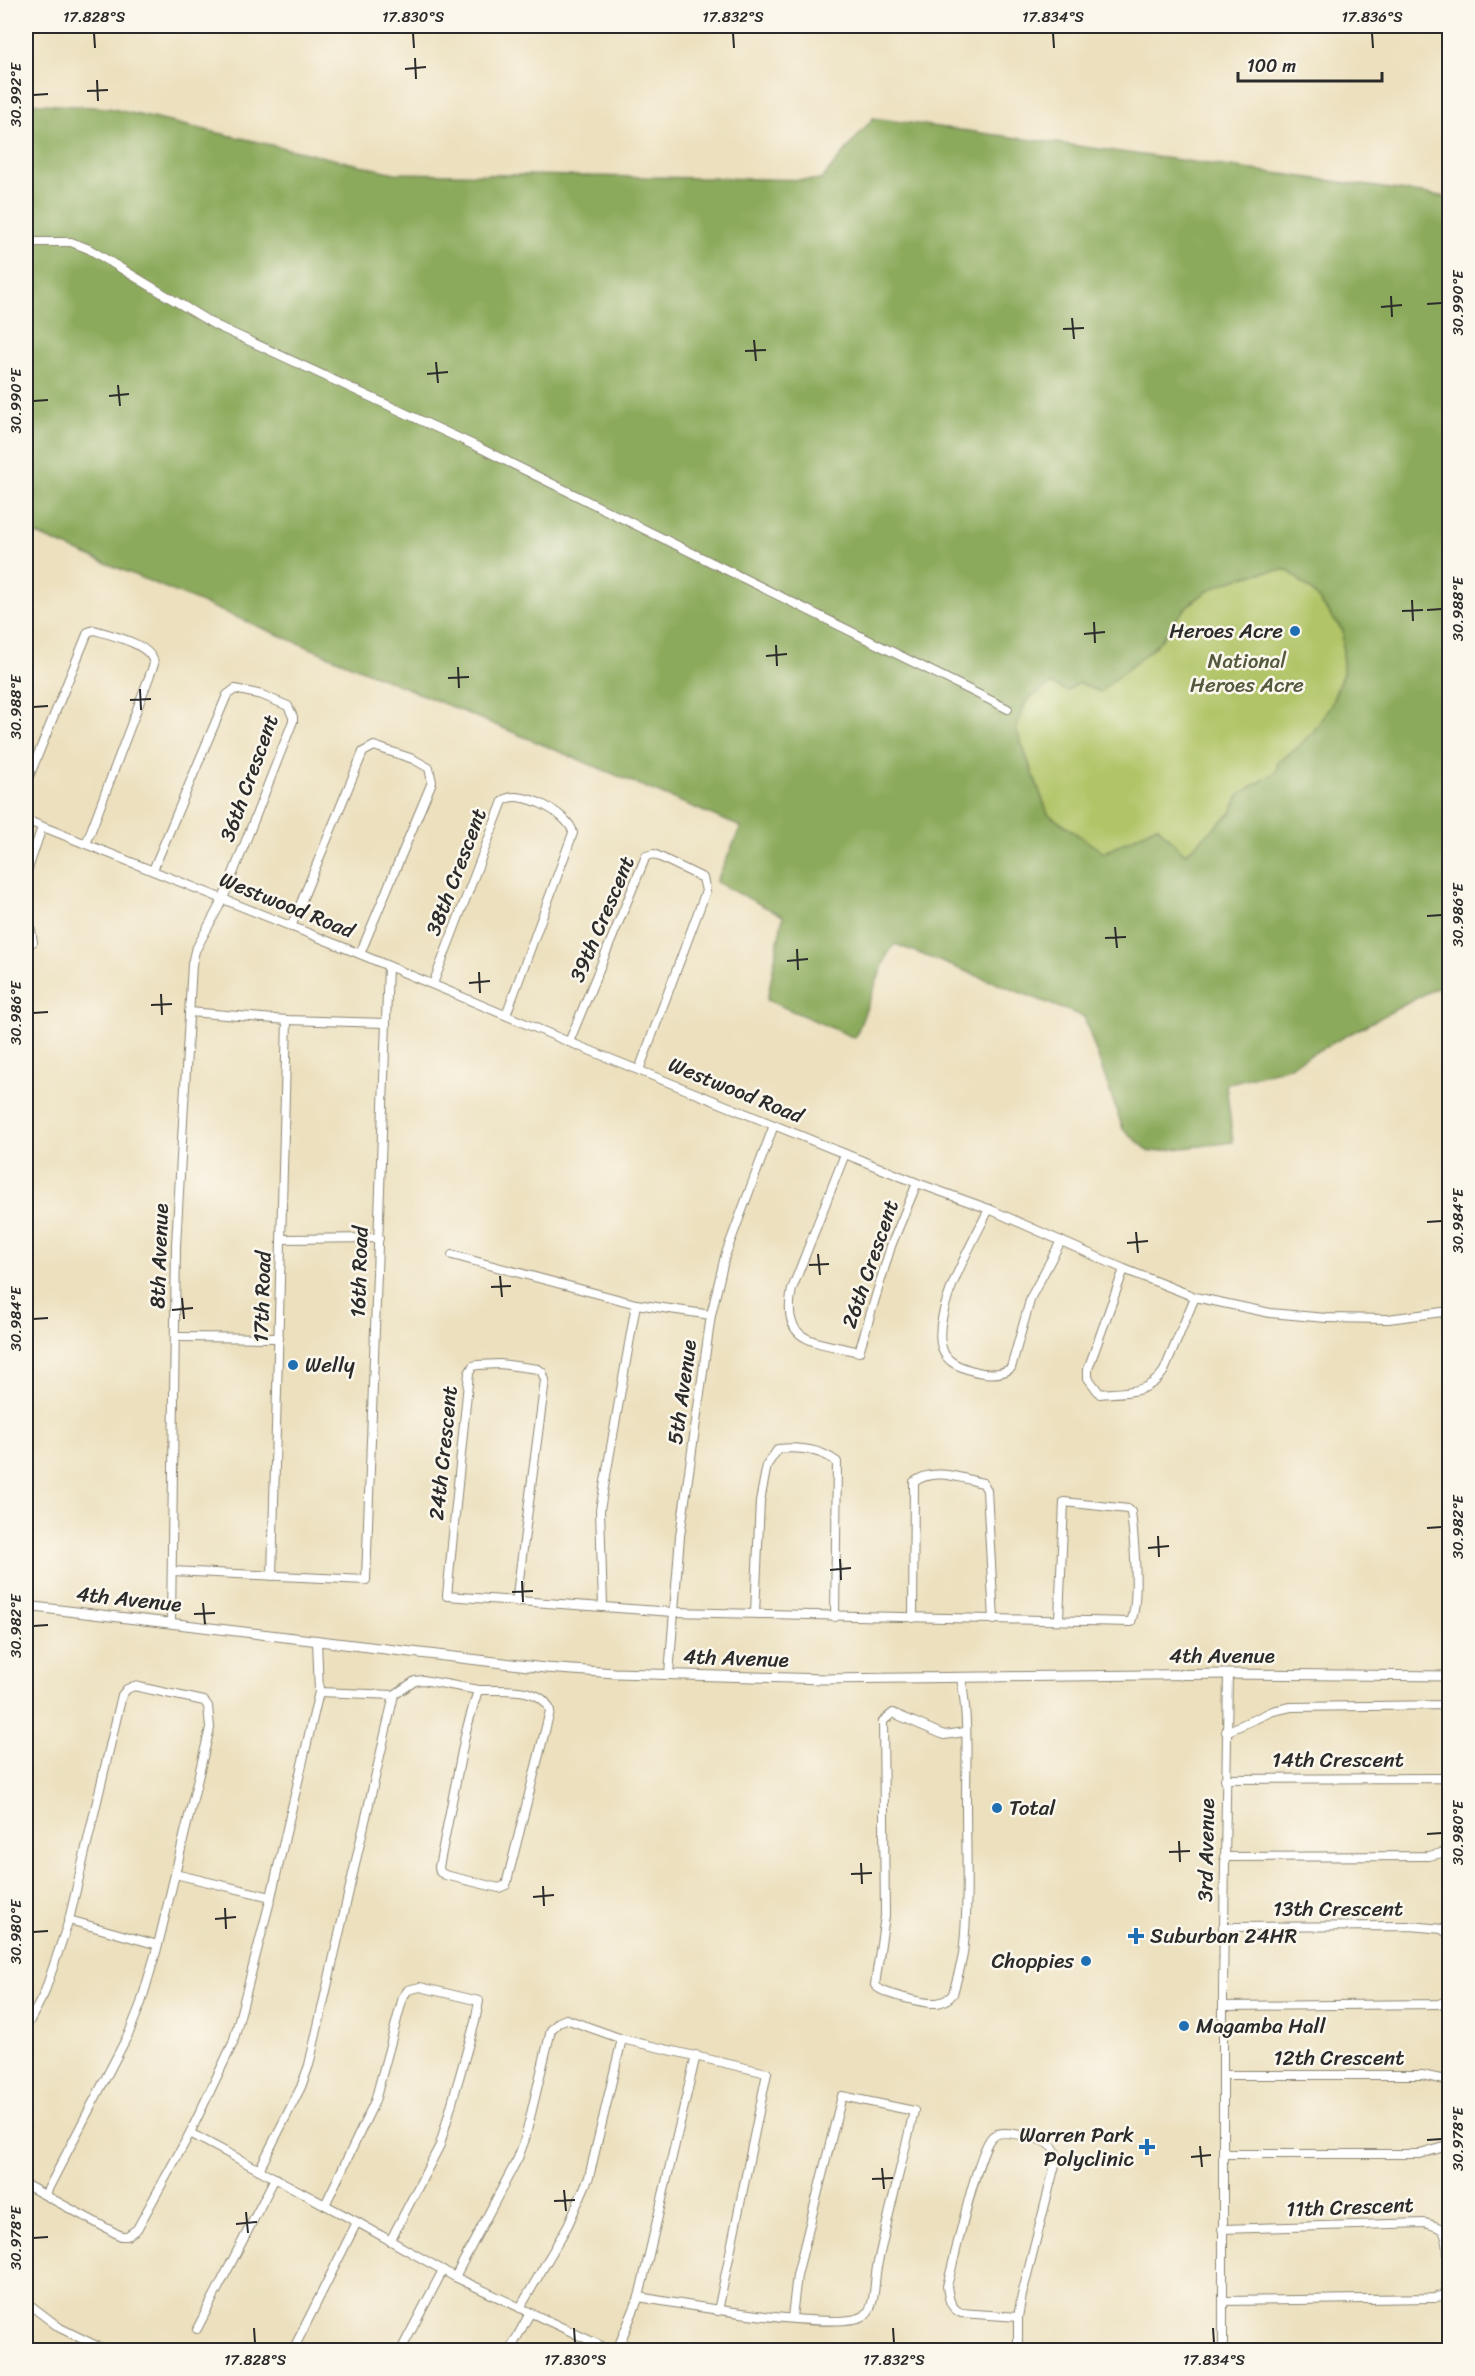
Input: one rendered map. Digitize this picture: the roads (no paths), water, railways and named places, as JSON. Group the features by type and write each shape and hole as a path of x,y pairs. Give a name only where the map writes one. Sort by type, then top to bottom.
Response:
{"street":[{"path":"26,243 71,242 89,249 215,325 478,447 1008,709"},
{"path":"26,784 88,632 94,630 146,649 154,658 154,664 86,844"},
{"name":"36th Crescent","path":"153,870 226,695 235,689 262,695 288,706 293,721 223,899"},
{"path":"291,927 363,752 374,746 413,759 429,768 432,782 360,954"},
{"name":"38th Crescent","path":"433,984 503,801 508,796 515,796 537,802 565,818 572,825 573,833 506,1015"},
{"name":"Westwood Road","path":"26,820 360,954 845,1154 989,1209 1124,1269 1195,1297 1270,1313 1326,1318 1388,1319 1447,1312"},
{"path":"26,875 42,827"},
{"name":"39th Crescent","path":"569,1042 646,856 654,854 704,878 706,891 639,1070"},
{"name":"8th Avenue","path":"171,1622 176,1245 189,1012 193,957 223,899"},
{"path":"26,903 33,942"},
{"name":"16th Road","path":"272,1576 366,1580 388,966"},
{"path":"189,1012 287,1020 385,1023"},
{"name":"17th Road","path":"272,1576 287,1020"},
{"name":"5th Avenue","path":"669,1674 680,1536 711,1315 725,1256 774,1125"},
{"name":"26th Crescent","path":"845,1154 792,1289 789,1305 790,1318 794,1329 802,1337 859,1352 891,1246 917,1183"},
{"path":"989,1209 955,1280 945,1308 940,1334 942,1350 951,1362 972,1371 989,1374 1006,1372 1011,1368 1031,1297 1061,1241"},
{"path":"282,1239 379,1238"},
{"path":"452,1255 636,1304 711,1315"},
{"path":"1124,1269 1088,1369 1088,1378 1100,1394 1138,1390 1151,1386 1157,1381 1164,1371 1195,1297"},
{"path":"603,1606 600,1510 636,1304"},
{"path":"1447,1312 1449,1337"},
{"path":"175,1337 279,1338"},
{"name":"24th Crescent","path":"500,1364 538,1369 542,1372 546,1384 516,1602 447,1596 469,1373 473,1366 477,1365 500,1364"},
{"path":"755,1613 760,1501 767,1465 778,1449 790,1448 817,1451 837,1462 835,1617"},
{"path":"913,1618 914,1482 922,1476 934,1474 983,1483 987,1490 994,1620"},
{"path":"516,1602 674,1612 1131,1622 1135,1604 1131,1512 1123,1507 1064,1502 1059,1619"},
{"path":"172,1571 272,1576"},
{"name":"4th Avenue","path":"26,1606 545,1668 615,1673 824,1679 1228,1674 1449,1676"},
{"path":"26,2185 121,2236 127,2236 137,2229 190,2133 233,2043 271,1897 319,1692 317,1640"},
{"name":"3rd Avenue","path":"1223,2350 1223,1927 1228,1674"},
{"path":"962,1678 965,1732 966,1899 962,1955 953,1994 949,1999 936,2003 884,1992 874,1985 885,1916 883,1721 893,1713 944,1735 965,1732"},
{"path":"319,1692 394,1695 415,1681 423,1680 478,1690 521,1692 543,1698 548,1703 550,1711 506,1885 499,1888 445,1875 440,1872 439,1867 466,1731 478,1690"},
{"path":"26,2028 44,1994 69,1920 122,1695 130,1686 204,1701 208,1706 210,1728 158,1945 141,2003 129,2033 45,2194"},
{"path":"259,2170 301,2087 309,2065 394,1695"},
{"path":"1226,1732 1273,1711 1291,1707 1449,1705"},
{"name":"14th Crescent","path":"1225,1779 1440,1778 1449,1783"},
{"path":"1224,1857 1430,1856 1449,1851"},
{"path":"175,1874 271,1897"},
{"path":"69,1920 158,1945"},
{"name":"13th Crescent","path":"1223,1927 1411,1926 1442,1929 1449,1936"},
{"path":"325,2205 375,2101 403,1997 408,1990 420,1986 479,2001 440,2145 390,2241"},
{"path":"1223,2006 1439,2004 1449,1999"},
{"path":"455,2277 518,2158 525,2139 551,2030 566,2019 622,2039 767,2073 718,2311"},
{"path":"519,2308 568,2225 589,2177 622,2039"},
{"path":"617,2350 639,2297 696,2055"},
{"name":"12th Crescent","path":"1223,2075 1422,2076 1445,2080 1449,2088"},
{"path":"639,2297 718,2311 792,2317 851,2321 864,2317 869,2311 914,2111 842,2096 797,2275 792,2317"},
{"path":"190,2133 455,2277 610,2350"},
{"path":"1018,2317 961,2313 953,2309 947,2286 981,2158 991,2137 997,2133 1038,2139 1050,2144 1055,2149 1057,2157 1018,2317 1018,2350"},
{"path":"1223,2154 1420,2154 1448,2146 1449,2142"},
{"path":"197,2329 275,2178"},
{"path":"293,2350 357,2222"},
{"name":"11th Crescent","path":"1222,2229 1425,2223 1444,2231 1448,2280 1443,2295 1434,2298 1223,2301"},
{"path":"401,2350 442,2270"},
{"path":"26,2302 60,2328 105,2350"},
{"path":"510,2350 530,2313"}],"place":[{"name":"Heroes Acre","path":"1295,631"},
{"name":"Welly","path":"293,1365"},
{"name":"Total","path":"997,1808"},
{"name":"Suburban 24HR","path":"1136,1936"},
{"name":"Choppies","path":"1086,1961"},
{"name":"Magamba Hall","path":"1184,2026"},
{"name":"Warren Park Polyclinic","path":"1147,2147"}],"park label":[{"name":"National Heroes Acre","path":"1247,673"}]}
